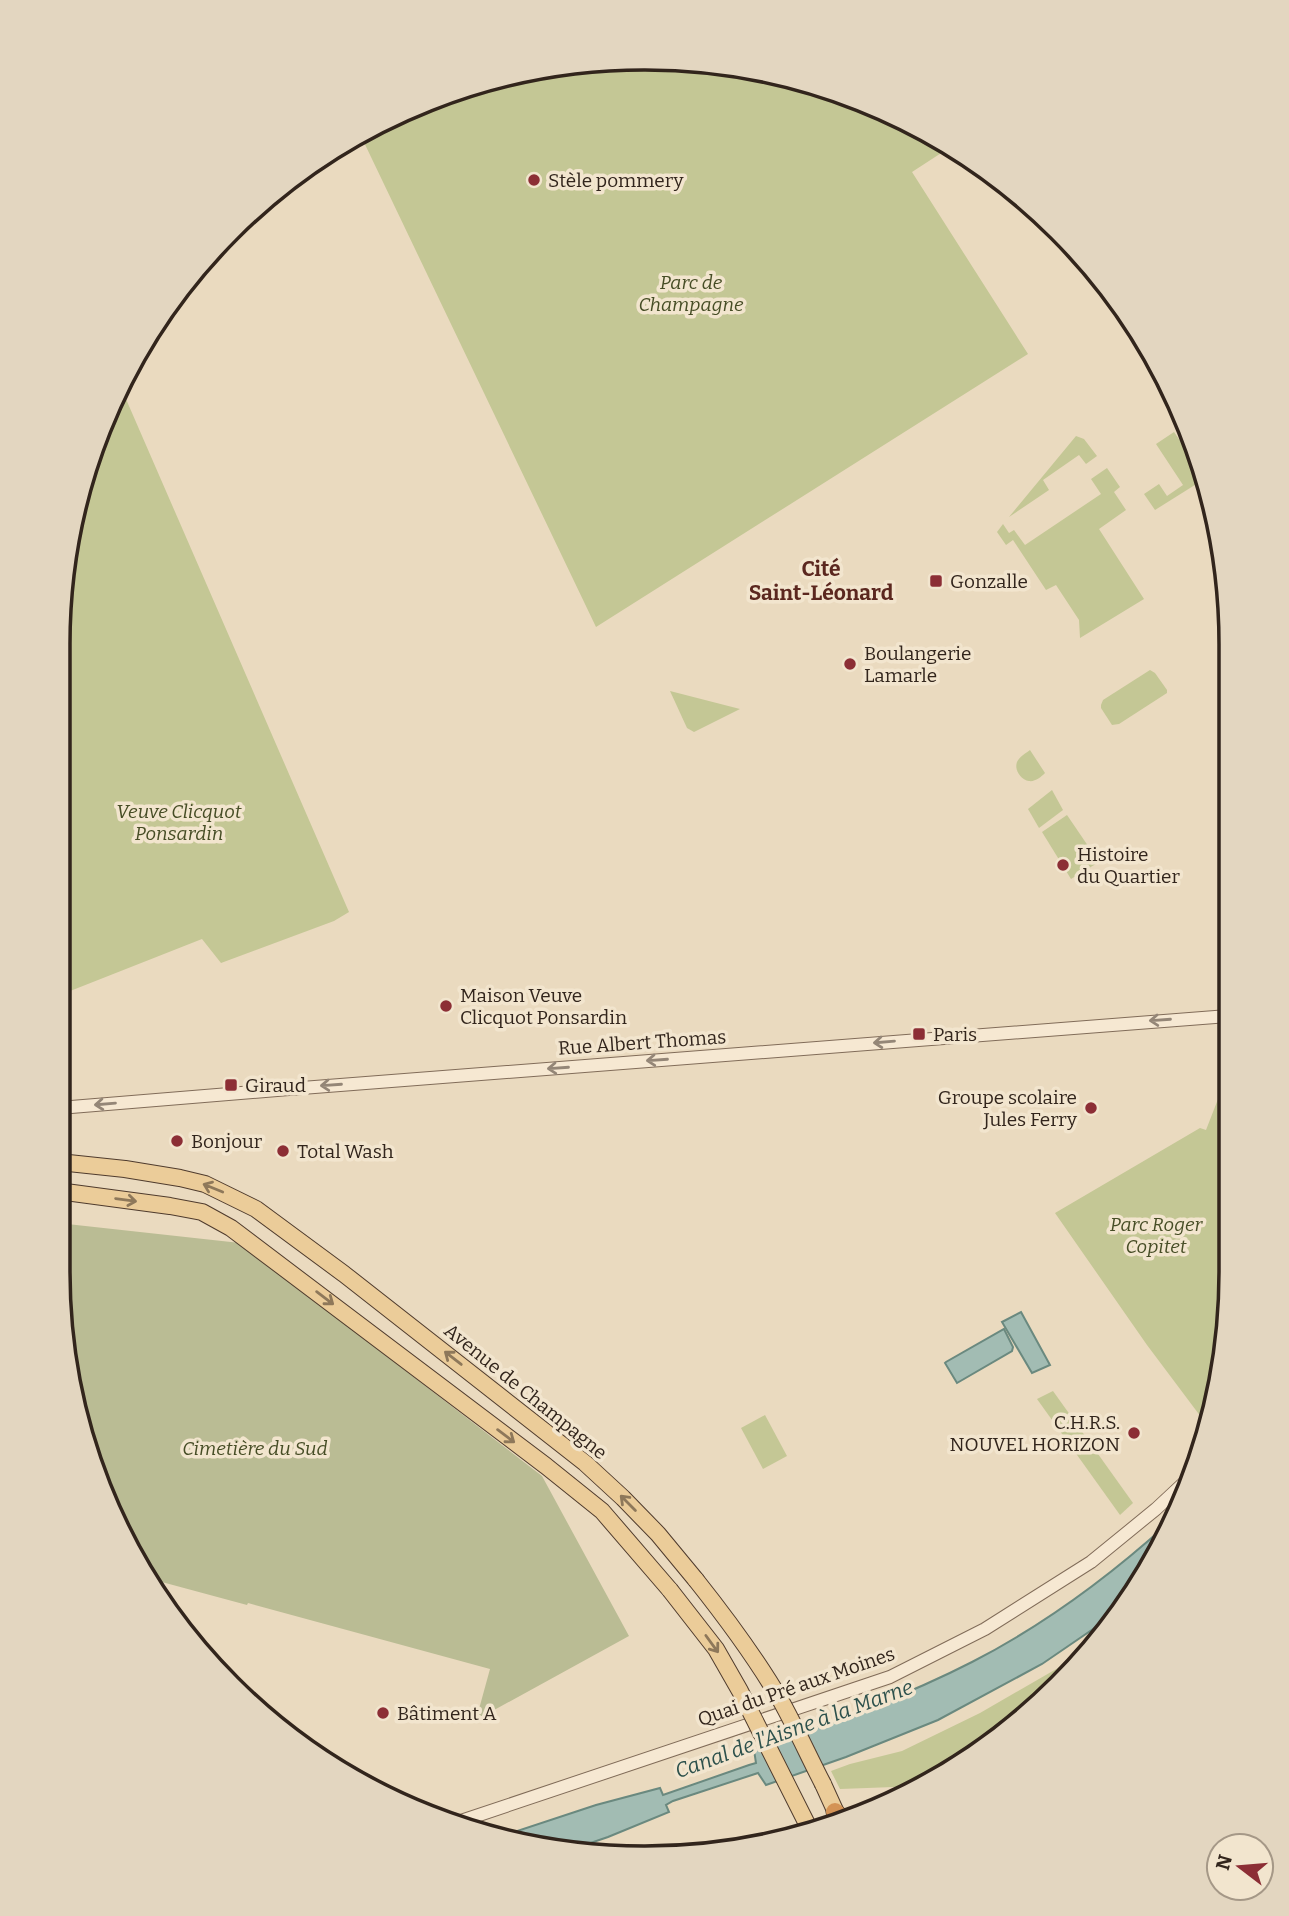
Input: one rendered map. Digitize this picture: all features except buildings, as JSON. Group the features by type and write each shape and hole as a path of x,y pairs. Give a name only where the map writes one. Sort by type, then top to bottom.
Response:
{"main road":[{"name":"Avenue de Champagne","path":"70,1164 125,1169 205,1184 256,1209 344,1274 585,1463 658,1534 730,1623 782,1704 836,1813"},
{"path":"70,1193 202,1212 231,1228 602,1511 670,1590 716,1649 806,1822"}],"street":[{"name":"Rue Albert Thomas","path":"70,1107 1219,1017"},
{"name":"Quai du Pré aux Moines","path":"469,1818 890,1677 985,1629 1091,1562 1175,1491"}],"green space":[{"name":"Parc de Champagne","path":"644,70 682,71 757,81 829,100 899,129 941,153 912,172 1028,354 596,627 364,143 425,114 496,90 570,75"},
{"name":"Veuve Clicquot Ponsardin","path":"126,398 349,912 334,921 221,963 202,939 70,991 71,607 81,532 90,496 100,460"},
{"path":"1174,432 1183,445 1196,484 1155,510 1144,494 1159,484 1167,496 1183,485 1156,444"},
{"path":"1076,436 1084,439 1097,456 1086,464 1079,455 1043,480 1049,490 1009,517"},
{"path":"1107,468 1120,487 1114,492 1126,510 1099,529 1144,599 1080,638 1079,620 1056,585 1046,590 1013,540 1006,545 997,532 1003,524 1009,533 1014,530 1025,545 1101,494 1091,479"},
{"path":"1150,670 1155,673 1167,693 1119,724 1112,725 1101,708 1103,700"},
{"path":"670,691 740,709 694,732 687,728"},
{"path":"1030,750 1045,773 1031,781 1021,777 1016,765 1019,758"},
{"path":"1052,790 1063,810 1039,828 1028,809"},
{"path":"1067,815 1099,862 1071,879 1042,832"},
{"name":"Parc Roger Copitet","path":"1219,1097 1218,1309 1208,1384 1200,1416 1055,1213 1200,1128 1206,1130"},
{"name":"Cimetière du Sud","path":"70,1224 240,1243 542,1476 629,1636 476,1720 490,1669 248,1603 247,1605 161,1582 129,1526 100,1456 81,1384 71,1309"},
{"path":"1053,1391 1133,1503 1120,1515 1037,1399"},
{"path":"765,1415 787,1456 763,1469 741,1428"},
{"path":"1062,1666 994,1727 964,1749 899,1787 840,1789 831,1771 902,1751 980,1713"}],"water":[{"path":"1021,1312 1050,1365 1032,1373 1002,1322"},
{"path":"1004,1329 1013,1347 1012,1351 957,1383 945,1363"},
{"path":"1156,1534 1122,1591 1094,1629 1042,1664 938,1720 766,1785 758,1773 673,1801 666,1805 669,1812 590,1843 517,1831 596,1805 660,1788 663,1795 756,1763 754,1750 864,1710 972,1662 1053,1614"}],"place":[{"name":"Stèle pommery","path":"534,180"},
{"name":"Gonzalle","path":"936,581"},
{"name":"Boulangerie Lamarle","path":"850,664"},
{"name":"Histoire du Quartier","path":"1063,865"},
{"name":"Maison Veuve Clicquot Ponsardin","path":"446,1006"},
{"name":"Paris","path":"919,1034"},
{"name":"Giraud","path":"231,1085"},
{"name":"Groupe scolaire Jules Ferry","path":"1091,1108"},
{"name":"Bonjour","path":"177,1141"},
{"name":"Total Wash","path":"283,1151"},
{"name":"C.H.R.S. NOUVEL HORIZON","path":"1134,1433"},
{"name":"Bâtiment A","path":"383,1713"}],"district":[{"name":"Cité Saint-Léonard","path":"821,581"}],"water label":[{"name":"Canal de l'Aisne à la Marne","path":"794,1729"}]}
